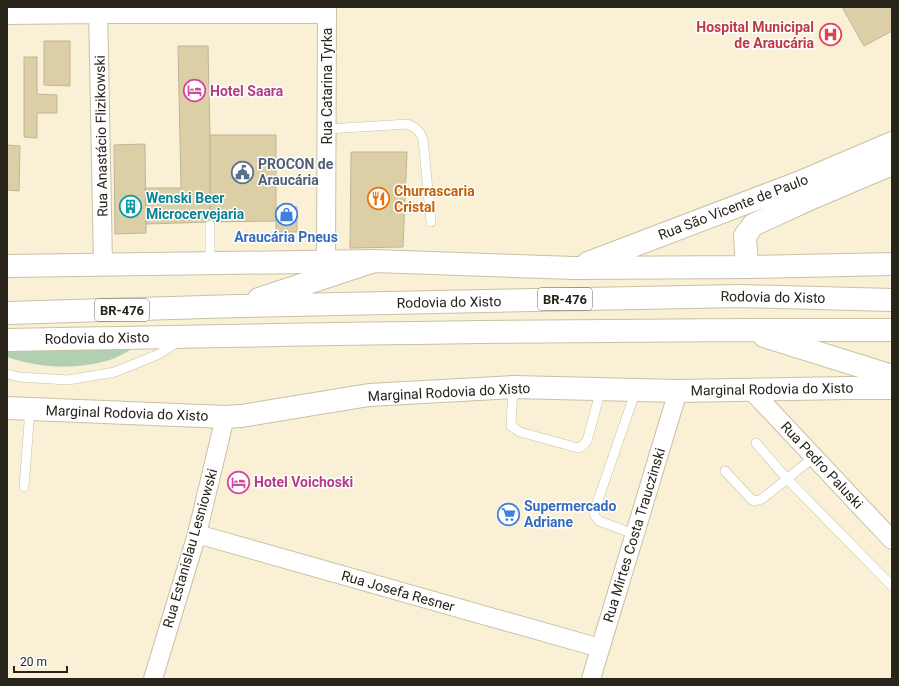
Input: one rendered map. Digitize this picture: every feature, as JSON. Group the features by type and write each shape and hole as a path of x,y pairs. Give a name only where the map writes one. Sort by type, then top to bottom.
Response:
{"main road":[{"name":"Rua São Vicente de Paulo","path":"747,267 746,236 753,225 802,192 892,143"},
{"name":"Rua São Vicente de Paulo","path":"574,268 802,192 892,164"},
{"path":"7,266 374,261 574,268 892,264"},
{"path":"238,306 374,261"},
{"name":"Rodovia do Xisto","path":"7,313 238,306 740,296 892,300"},
{"path":"741,330 892,376"},
{"name":"Rodovia do Xisto","path":"7,340 186,336 741,330 892,330"},
{"name":"Marginal Rodovia do Xisto","path":"7,408 225,417 241,416 369,395 513,387 678,391 892,388"}],"street":[{"path":"7,15 98,10 327,10"},
{"name":"Rua Anastácio Flizikowski","path":"98,10 103,265"},
{"name":"Rua Catarina Tyrka","path":"326,262 327,10"},
{"name":"Rua Pedro Paluski","path":"751,390 892,540"},
{"name":"Rua Mirtes Costa Trauczinski","path":"591,679 678,391"},
{"name":"Rua Estanislau Lesniowski","path":"153,679 197,534 225,417"},
{"name":"Rua Josefa Resner","path":"197,534 600,648"}],"lane":[{"path":"327,129 408,124 415,127 423,139 431,222"},
{"path":"210,225 210,263"},
{"name":"Rodovia do Xisto","path":"7,374 19,377 68,380 114,372 159,354 186,336"},
{"path":"513,387 511,426 520,432 578,448 581,448 587,441 601,389"},
{"path":"634,534 599,521 594,512 636,390"},
{"path":"24,486 30,409"},
{"path":"756,443 787,479 892,586"},
{"path":"725,472 752,500 755,501 762,499 814,457"}],"green space":[{"path":"137,346 110,360 82,366 69,367 31,364 7,357 7,349"}],"building":[{"path":"842,7 890,7 892,11 892,31 864,46"},
{"path":"44,41 70,41 70,86 44,85"},
{"name":"Hotel Saara","path":"178,46 208,46 210,222 146,224 145,188 181,188"},
{"path":"24,57 37,57 37,94 57,95 57,113 37,113 37,138 24,137"},
{"name":"PROCON de Araucária","path":"210,135 276,135 276,221 210,222"},
{"name":"Wenski Beer Microcervejaria","path":"145,144 146,233 115,234 114,145"},
{"path":"7,145 20,146 19,191 7,190"},
{"name":"Churrascaria Cristal","path":"351,152 407,152 403,247 350,248"},
{"name":"Araucária Pneus","path":"297,207 297,232 276,232 276,208"}],"place":[{"name":"Hospital Municipal de Araucária","path":"830,35"},
{"name":"Hotel Saara","path":"194,91"},
{"name":"PROCON de Araucária","path":"243,172"},
{"name":"Churrascaria Cristal","path":"378,199"},
{"name":"Wenski Beer Microcervejaria","path":"130,206"},
{"name":"Araucária Pneus","path":"286,215"},
{"name":"Hotel Voichoski","path":"239,482"},
{"name":"Supermercado Adriane","path":"508,514"}]}
